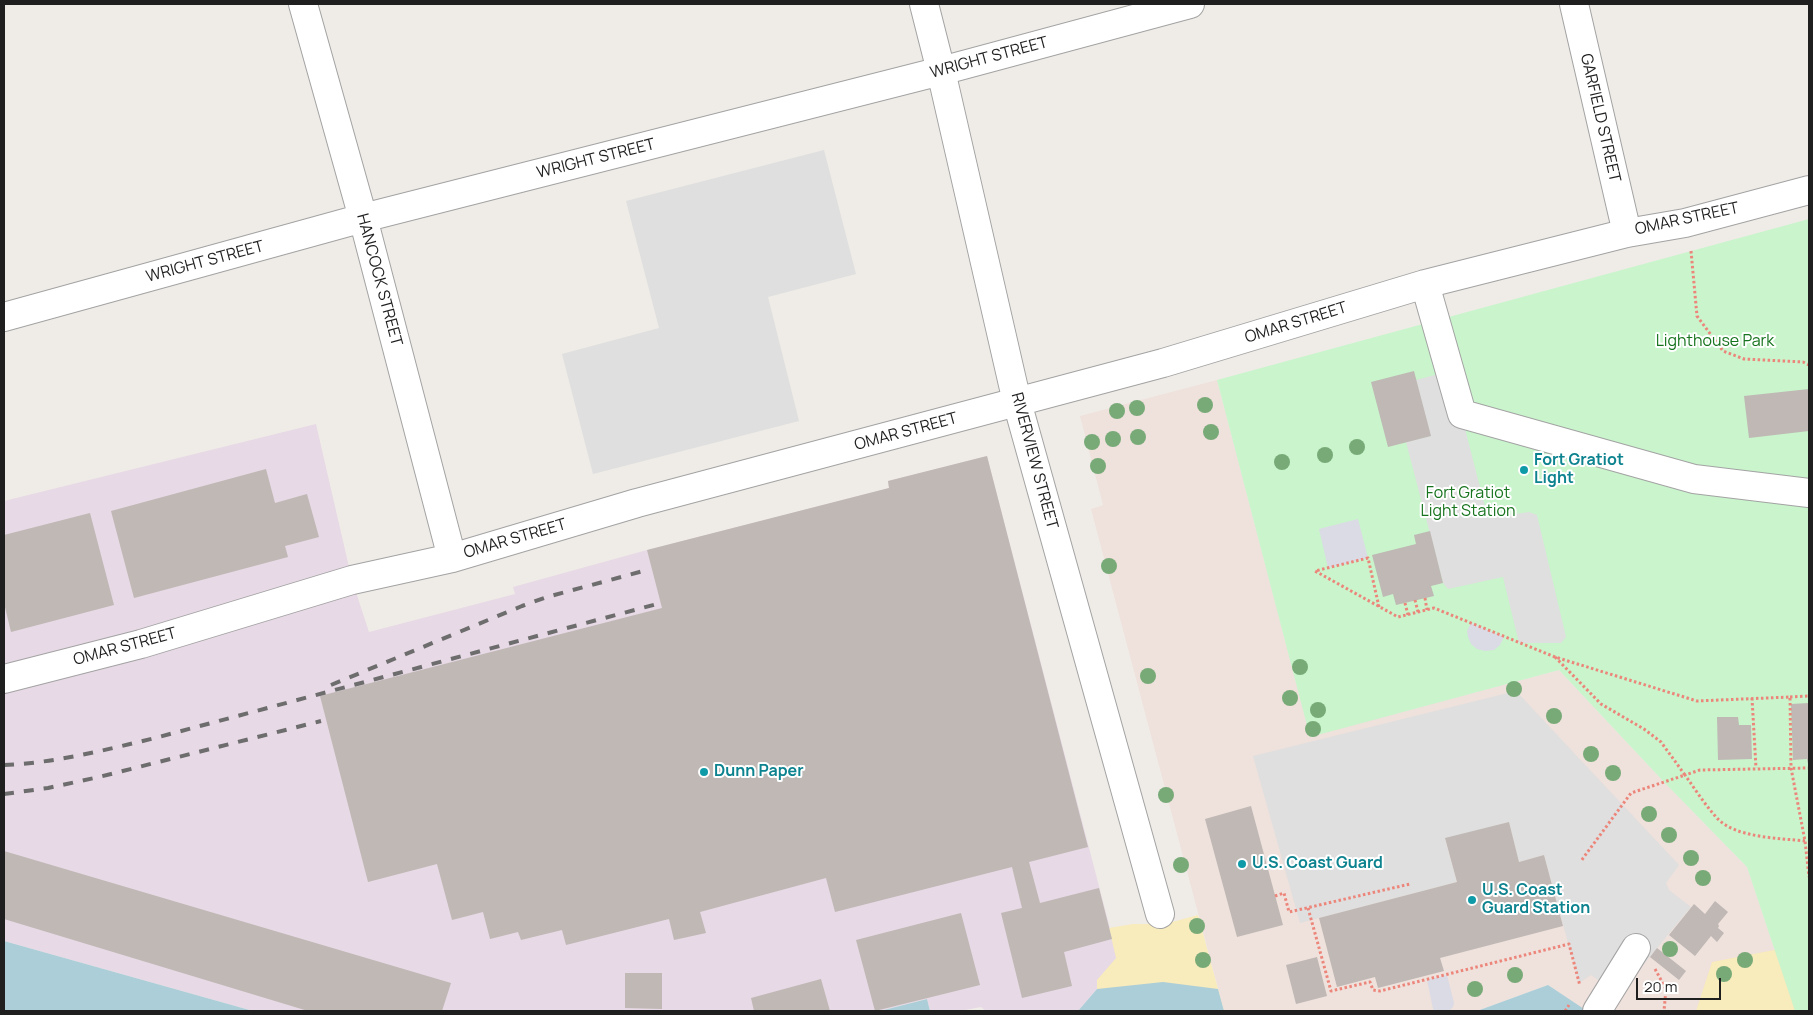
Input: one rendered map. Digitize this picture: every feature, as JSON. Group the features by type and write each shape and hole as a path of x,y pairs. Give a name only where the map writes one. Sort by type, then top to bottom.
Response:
{"street":[{"name":"HANCOCK STREET","path":"303,4 363,218 452,558"},
{"name":"RIVERVIEW STREET","path":"924,4 1017,402 1160,914"},
{"name":"WRIGHT STREET","path":"4,317 363,218 941,71 1190,4"},
{"name":"GARFIELD STREET","path":"1574,4 1627,233"},
{"name":"OMAR STREET","path":"4,679 141,644 352,580 452,558 647,501 1163,363 1425,284 1627,233 1685,223 1809,190"},
{"path":"1425,284 1462,414 1694,479 1809,493"},
{"path":"1599,1008 1636,948"}],"path":[{"path":"1685,223 1692,260 1696,316 1723,351 1744,359 1794,362 1809,365"},
{"path":"1379,607 1368,558 1315,571 1398,618 1434,608 1555,657 1697,701 1809,696"},
{"path":"1425,598 1428,610"},
{"path":"1415,600 1418,612"},
{"path":"1404,603 1408,615"},
{"path":"1555,657 1601,704 1644,729 1661,742 1718,819 1743,833 1805,841"},
{"path":"1790,697 1791,768 1805,841 1809,877"},
{"path":"1752,698 1756,768"},
{"path":"1581,861 1632,793 1700,770 1809,768"},
{"path":"1275,896 1284,893 1289,912 1410,884"},
{"path":"1308,908 1331,991 1370,982 1373,990 1380,991 1569,944 1580,988 1599,1008"},
{"path":"1636,948 1647,957 1666,989 1664,1011"}],"shaded area":[{"path":"824,150 856,274 768,297 799,421 593,474 562,354 659,328 626,201"},
{"path":"1450,371 1488,518 1529,512 1537,515 1566,637 1561,643 1519,643 1503,577 1448,589 1443,583 1406,442 1430,436 1416,380"},
{"path":"1217,380 1310,736 1559,670 1747,867 1795,1011 1572,1011 1576,1005 1548,985 1477,1011 1224,1011 1091,509 1103,505 1080,416"},
{"path":"316,424 352,580 369,632 515,594 513,587 647,550 889,488 888,481 987,456 1125,986 1097,989 1078,1011 986,1011 981,1007 960,1011 930,1011 927,999 880,1011 253,1011 4,941 4,501"},
{"path":"1358,519 1368,558 1328,568 1319,529"},
{"path":"1471,623 1504,637 1500,645 1494,650 1485,651 1477,649 1471,644 1468,637 1467,631"},
{"path":"1516,691 1679,865 1666,883 1669,890 1691,907 1619,994 1591,975 1579,983 1544,855 1519,862 1509,822 1445,839 1457,882 1300,923 1253,756"},
{"path":"1447,975 1454,1003 1453,1007 1449,1011 1435,1011 1427,980"}],"sand":[{"path":"1198,915 1224,1011 1105,1011 1097,989 1097,980 1116,958 1109,928 1133,924 1165,924"},
{"path":"1809,939 1809,1011 1696,1011 1712,962 1774,950"}],"green space":[{"name":"Fort Gratiot Light Station","path":"1809,219 1809,1011 1795,1011 1747,867 1559,670 1310,737 1217,380"}],"water":[{"path":"4,941 253,1011 4,1011"},
{"path":"1163,982 1218,989 1224,1011 1078,1011 1097,989"},
{"path":"1548,985 1587,1011 1477,1011"},
{"path":"927,999 930,1011 880,1011"}],"building":[{"path":"1414,371 1431,436 1388,447 1371,382"},
{"path":"1809,389 1809,431 1749,438 1744,396"},
{"name":"Dunn Paper","path":"987,456 1088,847 1029,862 1040,903 1099,888 1112,939 1064,952 1072,986 1022,998 1001,913 1022,908 1012,867 835,912 826,878 700,912 706,933 674,940 669,919 566,945 562,930 521,940 518,932 490,939 483,912 452,920 437,864 368,882 320,696 662,608 647,550 889,488 888,481"},
{"path":"266,469 275,503 307,494 319,537 285,546 288,557 134,598 111,511"},
{"path":"90,513 114,605 11,632 4,603 4,535"},
{"path":"1430,531 1443,583 1431,586 1434,596 1396,605 1393,594 1383,597 1372,555 1416,544 1414,535"},
{"path":"1809,703 1808,764 1807,759 1793,760 1791,704"},
{"path":"1717,717 1738,717 1739,725 1751,725 1752,759 1718,760"},
{"name":"U.S. Coast Guard","path":"1251,806 1283,925 1237,937 1205,819"},
{"name":"U.S. Coast Guard Station","path":"1509,822 1519,862 1544,855 1563,926 1440,958 1444,971 1378,988 1375,977 1337,987 1319,918 1457,882 1445,838"},
{"path":"4,851 451,983 442,1011 308,1011 4,919"},
{"path":"1715,901 1728,912 1718,924 1718,928 1724,933 1717,942 1711,936 1695,956 1669,935 1694,904 1705,914"},
{"path":"961,913 980,985 875,1011 856,940"},
{"path":"1657,948 1686,971 1679,980 1650,957"},
{"path":"1317,957 1327,996 1296,1004 1286,965"},
{"path":"625,973 662,973 662,1009 625,1008"},
{"path":"821,979 830,1011 754,1011 751,998"}],"railway":[{"path":"331,685 522,606 547,597 647,570"},
{"path":"4,765 61,759 155,738 657,604"},
{"path":"4,794 48,788 99,777 321,721"}],"place":[{"name":"Fort Gratiot Light","path":"1524,470"},
{"name":"Dunn Paper","path":"704,772"},
{"name":"U.S. Coast Guard","path":"1242,864"},
{"name":"U.S. Coast Guard Station","path":"1472,900"}],"park label":[{"name":"Lighthouse Park","path":"1715,342"}]}
